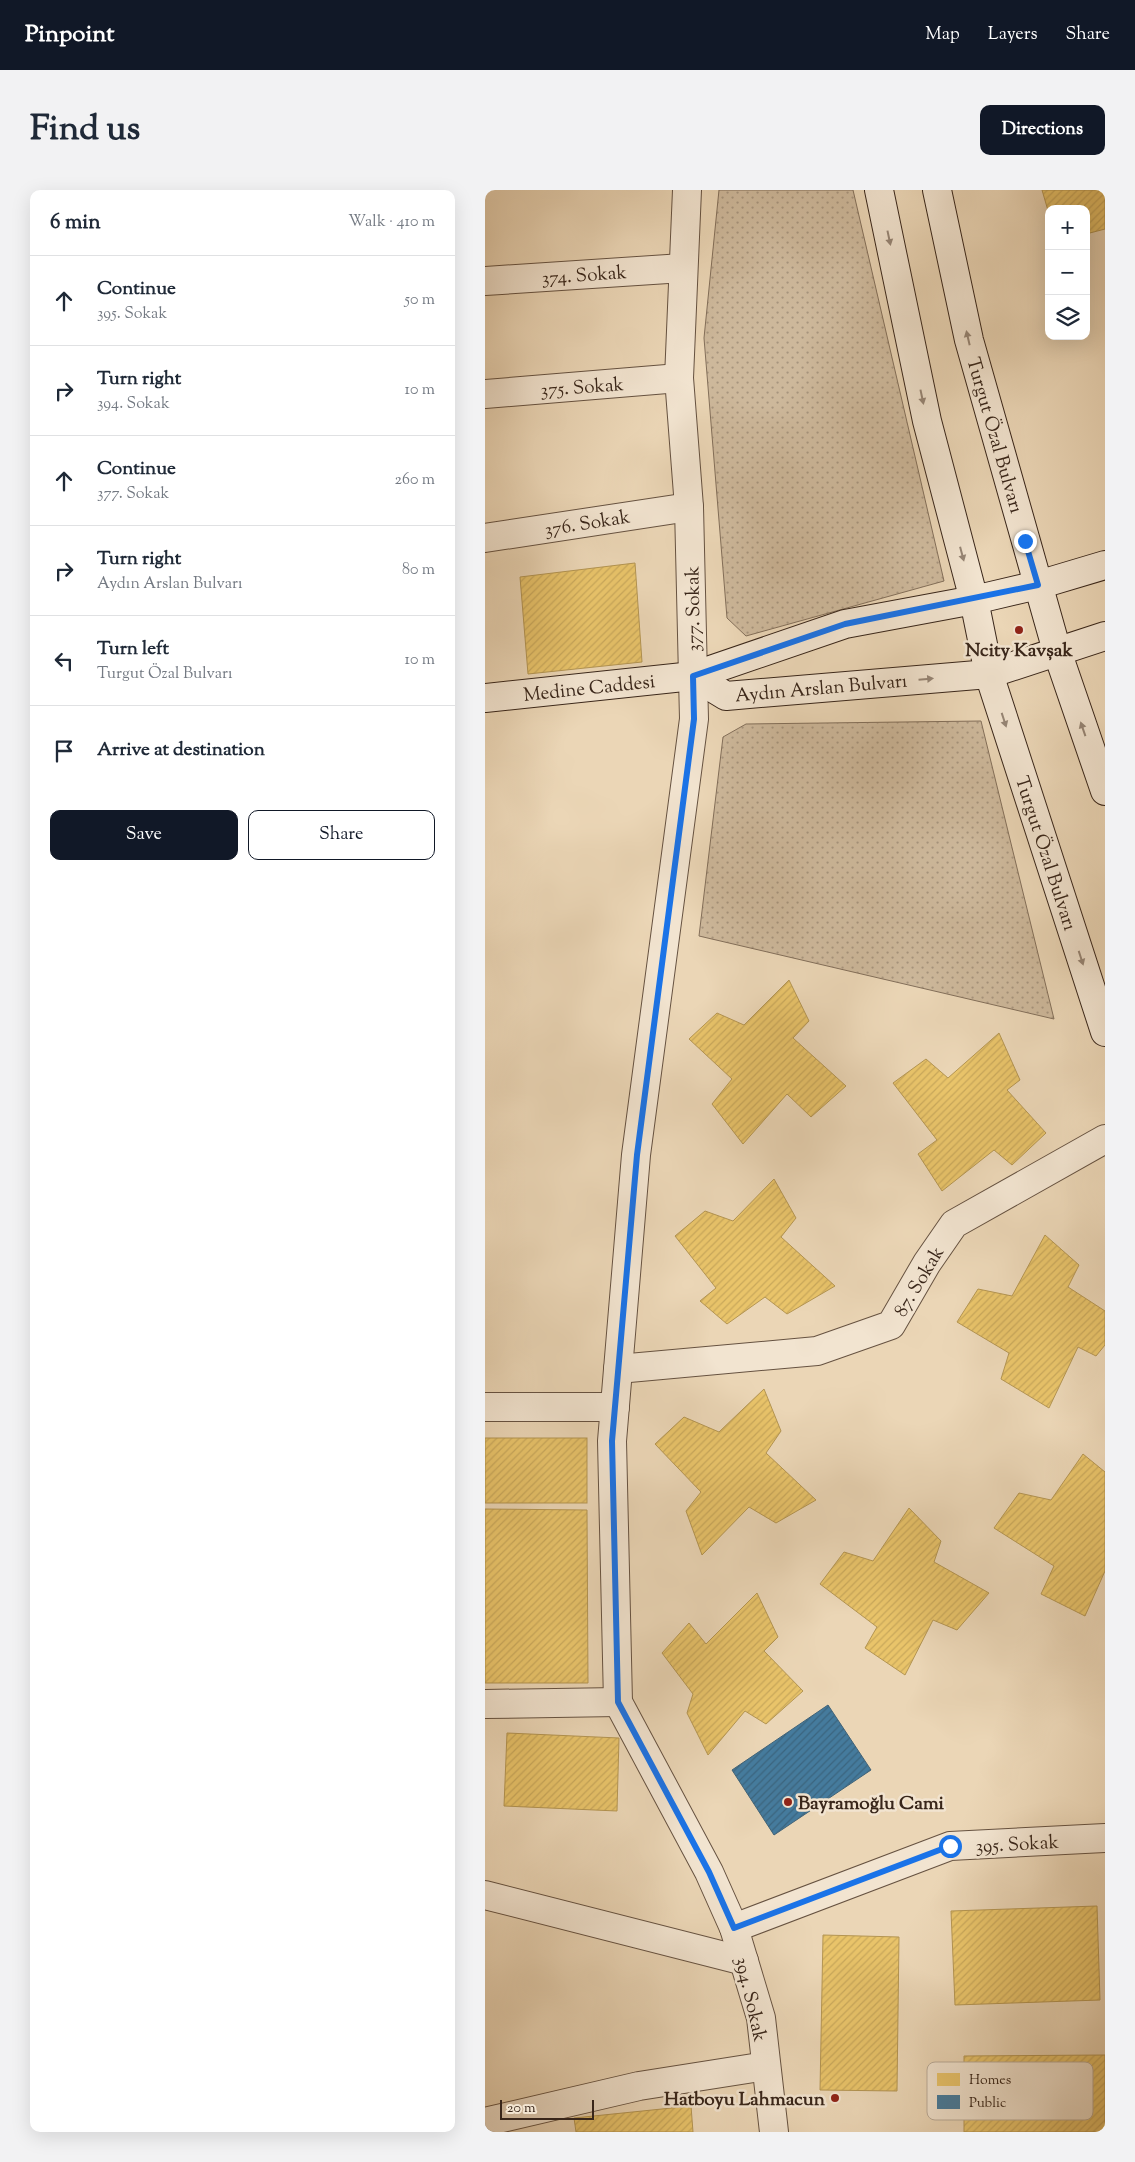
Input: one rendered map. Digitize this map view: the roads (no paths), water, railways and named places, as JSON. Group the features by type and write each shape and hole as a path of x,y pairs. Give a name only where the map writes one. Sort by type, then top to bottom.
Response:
{"street":[{"name":"377. Sokak","path":"687,190 679,378 689,507 694,719 637,1155 612,1441 618,1702 709,1872"},
{"path":"879,190 927,421 974,600"},
{"name":"Turgut Özal Bulvarı","path":"937,190 969,340 1057,651 1105,791"},
{"name":"374. Sokak","path":"485,281 683,268"},
{"name":"375. Sokak","path":"485,394 679,378"},
{"name":"376. Sokak","path":"485,538 689,507"},
{"name":"Aydın Arslan Bulvarı","path":"693,676 845,624 974,600 1038,585 1105,565"},
{"name":"Turgut Özal Bulvarı","path":"974,600 989,674 1105,1032"},
{"name":"Aydın Arslan Bulvarı","path":"693,676 726,696 989,674 1105,636"},
{"name":"Medine Caddesi","path":"485,698 693,676"},
{"name":"87. Sokak","path":"618,1369 817,1351 891,1325 927,1263 954,1224 1105,1139"},
{"path":"485,1407 615,1407"},
{"path":"485,1704 618,1702"},
{"name":"395. Sokak","path":"734,1928 950,1846 1105,1838"},
{"name":"394. Sokak","path":"709,1872 734,1928 761,2018 774,2132"},
{"path":"485,1895 744,1961"},
{"path":"485,2122 549,2120 639,2086 766,2066"}],"place":[{"name":"Ncity Kavşak","path":"1019,630"},
{"name":"Bayramoğlu Cami","path":"788,1802"},
{"name":"Hatboyu Lahmacun","path":"835,2098"}]}
